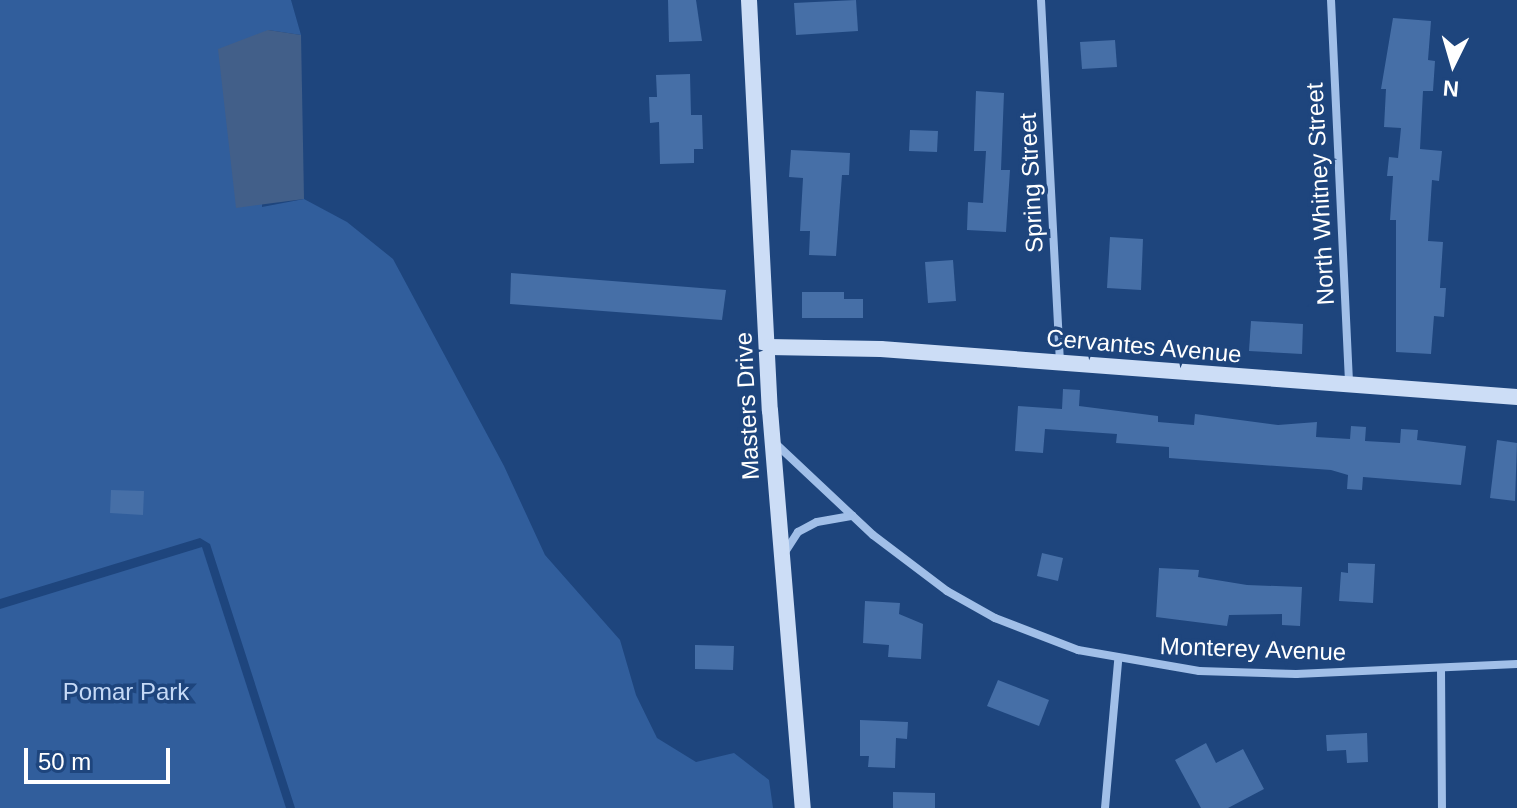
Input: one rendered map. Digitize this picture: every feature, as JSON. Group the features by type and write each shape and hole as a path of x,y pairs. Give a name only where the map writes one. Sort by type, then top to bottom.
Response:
{"street":[{"name":"Masters Drive","path":"749,0 780,560 803,808"},
{"name":"Spring Street","path":"1041,0 1060,363"},
{"name":"North Whitney Street","path":"1331,0 1349,387"},
{"name":"Cervantes Avenue","path":"768,347 881,349 1349,387 1517,397"},
{"name":"Monterey Avenue","path":"772,440 904,561 995,618 1118,661 1187,670 1296,674 1517,664"},
{"path":"780,560 798,532 817,522 852,516"},
{"path":"1105,808 1118,661"},
{"path":"1441,669 1442,808"}],"green space":[{"path":"0,0 291,0 301,35 268,30 262,207 304,199 347,222 393,259 504,466 545,555 620,640 636,695 657,738 696,762 734,753 769,780 773,808 295,808 210,544 200,538 0,599"},
{"name":"Pomar Park","path":"202,547 286,808 0,808 0,609"}],"shaded area":[{"path":"268,30 301,35 304,199 236,208 218,49"}],"building":[{"path":"668,0 696,0 702,41 669,42"},
{"path":"856,0 858,31 796,35 794,3"},
{"path":"1393,18 1431,21 1428,60 1435,61 1433,91 1423,91 1420,149 1442,151 1439,181 1432,180 1428,241 1443,242 1440,288 1446,288 1444,317 1434,316 1431,354 1396,352 1396,220 1390,220 1393,176 1387,176 1389,157 1398,158 1401,128 1384,127 1386,89 1381,89"},
{"path":"1115,40 1117,67 1082,69 1080,42"},
{"path":"690,74 691,115 702,115 703,149 694,149 694,163 660,164 659,122 650,123 649,97 657,97 656,75"},
{"path":"976,91 1004,93 1001,170 1010,170 1006,232 967,230 968,202 983,203 986,151 974,151"},
{"path":"910,130 938,131 937,152 909,151"},
{"path":"791,150 850,153 849,175 842,175 836,256 809,255 810,231 800,231 803,178 789,177"},
{"path":"1110,237 1143,239 1141,290 1107,288"},
{"path":"953,260 956,301 928,303 925,262"},
{"path":"511,273 726,290 722,320 510,304"},
{"path":"802,292 844,292 844,299 863,299 863,318 802,318"},
{"path":"1251,321 1303,324 1302,354 1249,351"},
{"path":"1063,389 1080,390 1079,406 1158,416 1158,422 1194,425 1195,414 1278,425 1317,422 1316,437 1350,439 1351,426 1366,427 1365,441 1400,443 1401,429 1418,430 1417,440 1466,446 1461,485 1363,477 1362,490 1347,489 1348,475 1331,470 1169,458 1169,447 1116,443 1117,434 1045,429 1043,453 1015,451 1018,406 1062,409"},
{"path":"1497,440 1517,443 1515,501 1490,498"},
{"path":"111,490 144,491 143,515 110,513"},
{"path":"1042,553 1063,558 1058,581 1037,576"},
{"path":"1348,563 1375,564 1373,603 1339,601 1341,572 1348,573"},
{"path":"1159,568 1199,570 1198,577 1247,585 1302,587 1300,626 1282,625 1282,614 1229,615 1227,626 1156,617"},
{"path":"865,601 900,603 899,614 923,624 921,659 888,657 889,645 863,643"},
{"path":"695,645 734,646 733,670 695,669"},
{"path":"998,680 1049,700 1039,726 987,706"},
{"path":"860,720 908,722 907,739 896,738 895,768 868,767 869,756 860,756"},
{"path":"1367,733 1368,762 1347,763 1346,750 1327,751 1326,735"},
{"path":"1206,743 1216,763 1243,749 1264,789 1228,808 1201,808 1175,760"},
{"path":"893,792 935,793 935,808 893,808"}]}
